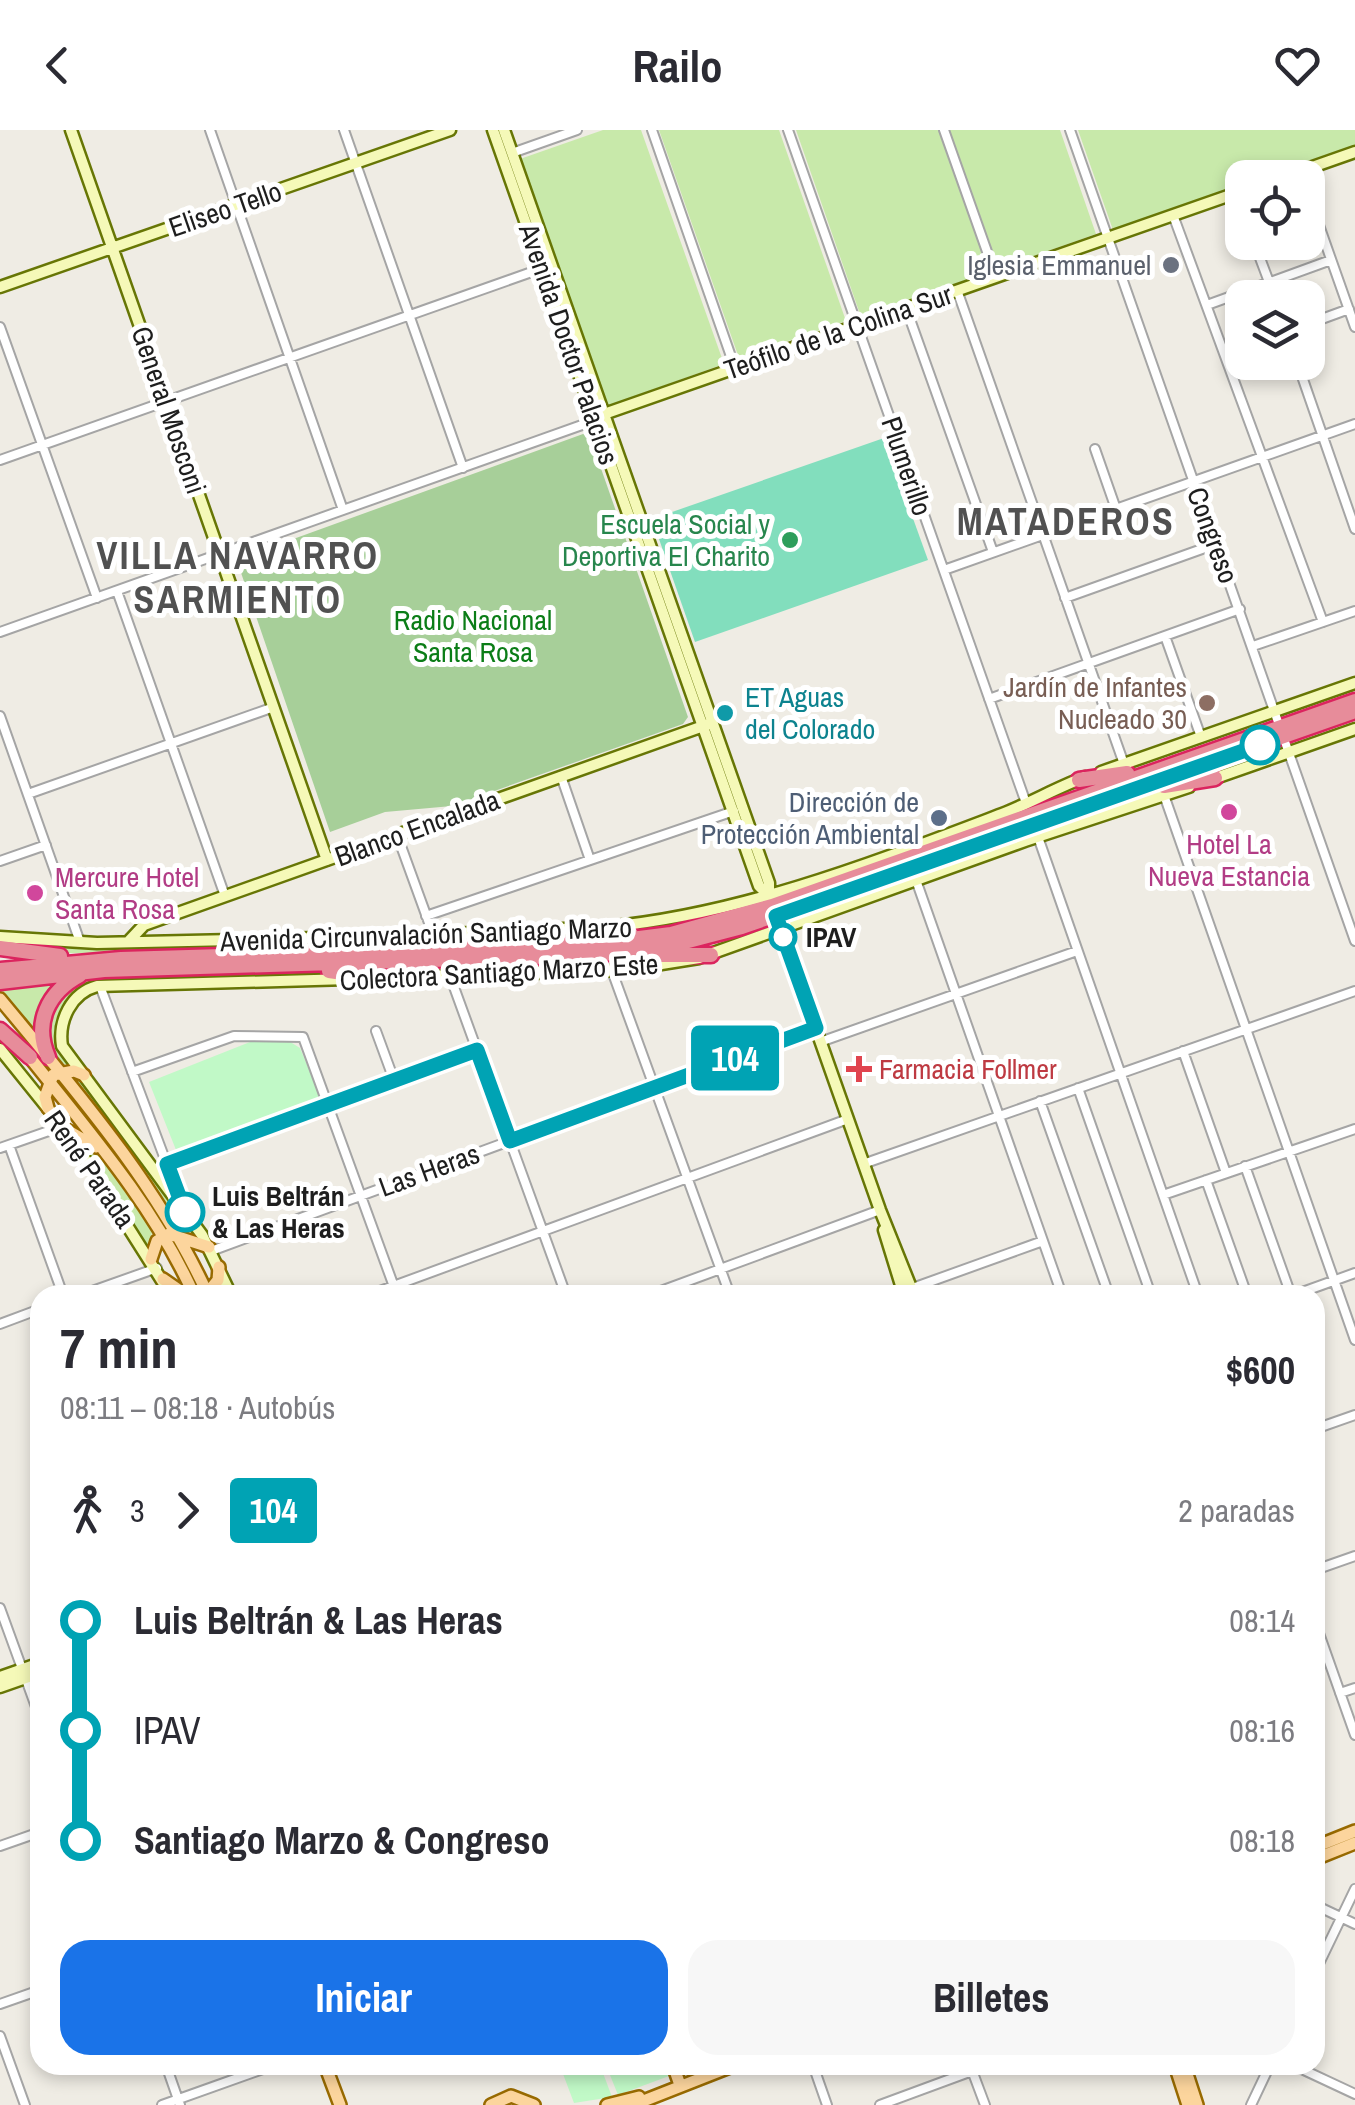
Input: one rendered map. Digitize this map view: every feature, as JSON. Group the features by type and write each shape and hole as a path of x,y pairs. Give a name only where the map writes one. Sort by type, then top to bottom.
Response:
{"highway":[{"name":"Avenida Circunvalación Santiago Marzo","path":"0,970 121,959 609,944 774,911 1036,831 1355,701"},
{"name":"Avenida Circunvalación Santiago Marzo","path":"0,982 87,972 530,958 646,950 715,936 774,911 1243,741 1315,726 1355,712"},
{"path":"1315,726 1355,719"},
{"path":"1078,780 1119,776 1201,748 1243,741"},
{"path":"1036,831 1165,786 1215,778"},
{"path":"580,928 634,934 741,917"},
{"path":"260,955 385,945 433,935"},
{"path":"0,948 121,959"},
{"path":"530,958 576,963 711,955"},
{"path":"218,967 254,973 333,971 378,978"},
{"path":"48,1057 41,1032 45,1010 61,987 87,972"},
{"path":"0,1030 30,1057"}],"main road":[{"path":"0,998 61,1072 176,1234 199,1285"},
{"path":"0,1020 105,1154 197,1285"},
{"path":"49,1081 61,1072 84,1075"},
{"path":"48,1108 49,1081"},
{"path":"64,1128 105,1154"},
{"path":"163,1237 176,1234 210,1249"},
{"path":"163,1237 157,1268 175,1285"},
{"path":"213,1285 219,1267"},
{"path":"1325,1843 1355,1831"},
{"path":"1325,1855 1355,1843"},
{"path":"329,2075 340,2105"},
{"path":"676,2075 680,2085"},
{"path":"607,2105 708,2075"},
{"path":"1178,2075 1188,2105"},
{"path":"1187,2075 1197,2105"},
{"path":"633,2105 662,2091"},
{"path":"491,2105 506,2097 544,2105"}],"street":[{"name":"General Mosconi","path":"71,130 328,860"},
{"path":"210,130 343,510"},
{"path":"344,130 463,468"},
{"name":"Eliseo Tello","path":"0,288 450,130"},
{"name":"Avenida Doctor Palacios","path":"493,130 547,267 738,809 760,886 774,911 906,1285"},
{"name":"Avenida Doctor Palacios","path":"504,130 547,267"},
{"path":"512,153 578,130"},
{"path":"652,130 734,368"},
{"name":"Plumerillo","path":"788,130 1026,803"},
{"path":"944,130 996,277"},
{"name":"Congreso","path":"1070,130 1355,941"},
{"path":"1325,164 1355,152"},
{"name":"Teófilo de la Colina Sur","path":"600,417 1225,197"},
{"path":"1174,215 1225,354"},
{"path":"1325,243 1355,327"},
{"path":"1275,280 1331,260"},
{"path":"0,460 547,267"},
{"path":"957,290 1124,764"},
{"path":"1207,305 1225,298"},
{"path":"906,308 993,552"},
{"path":"1325,318 1349,309"},
{"path":"0,328 97,598"},
{"path":"1235,380 1324,622"},
{"path":"1303,380 1355,529"},
{"path":"0,632 600,417"},
{"path":"944,570 1355,424"},
{"path":"1095,449 1116,509"},
{"path":"1065,598 1216,544"},
{"path":"117,590 224,896"},
{"path":"989,698 1240,610"},
{"path":"1253,646 1355,610"},
{"path":"1165,636 1201,737"},
{"name":"Colectora Santiago Marzo Este","path":"100,986 612,971 711,955 774,911 1078,780 1355,683"},
{"path":"28,794 274,707"},
{"path":"0,716 80,942"},
{"name":"Blanco Encalada","path":"128,942 144,925 708,724"},
{"name":"Colectora Santiago Marzo Este","path":"0,937 128,942 433,935 580,928 689,915 774,911 916,880 1036,831 1164,796 1355,729"},
{"path":"561,776 590,860"},
{"path":"1164,796 1355,1340"},
{"path":"426,916 738,809"},
{"path":"1036,831 1194,1285"},
{"path":"397,835 433,935"},
{"path":"3,860 46,845"},
{"path":"916,880 1058,1285"},
{"path":"820,1042 1077,950"},
{"path":"612,971 726,1285"},
{"path":"450,976 562,1285"},
{"path":"185,1212 100,986 81,993 67,1011 62,1044 185,1212 210,1249 226,1285"},
{"path":"863,1164 1355,991"},
{"name":"Las Heras","path":"210,1249 816,1028"},
{"path":"376,1031 394,1080"},
{"path":"132,1072 234,1036 304,1036 394,1285"},
{"name":"René Parada","path":"0,1049 64,1128 166,1285"},
{"path":"153,1169 477,1050"},
{"path":"1183,1051 1226,1173"},
{"path":"1078,1088 1147,1285"},
{"path":"1040,1102 1105,1285"},
{"path":"408,1285 848,1119"},
{"path":"59,1285 4,1146 64,1128"},
{"path":"1162,1195 1355,1129"},
{"path":"1245,1166 1288,1285"},
{"path":"1206,1180 1243,1285"},
{"path":"677,1285 880,1210"},
{"path":"927,1285 1043,1241"},
{"path":"109,1285 157,1268"},
{"path":"1322,1285 1355,1274"},
{"path":"0,1324 30,1314"},
{"path":"1325,1426 1355,1416"},
{"path":"1325,1566 1355,1556"},
{"path":"0,1608 30,1690"},
{"path":"1325,1651 1355,1735"},
{"path":"0,1687 30,1670"},
{"path":"0,1677 30,1674"},
{"path":"1340,1694 1355,1688"},
{"path":"0,1846 30,1836"},
{"path":"1325,1951 1355,1889"},
{"path":"1325,1910 1355,1924"},
{"path":"0,2004 30,1994"},
{"path":"0,2036 25,2105"},
{"path":"170,2075 179,2102"},
{"path":"162,2105 248,2075"},
{"path":"816,2075 827,2105"},
{"path":"880,2105 954,2075"},
{"path":"973,2075 984,2105"},
{"path":"1250,2105 1265,2075"},
{"path":"1314,2075 1355,2094"},
{"path":"662,2091 667,2105"}],"green space":[{"path":"603,130 641,130 724,364 607,406 520,159"},
{"path":"659,130 779,130 846,321 739,358"},
{"path":"796,130 1060,130 1096,234 861,317"},
{"path":"1078,130 1355,130 1355,145 1311,160 1225,160 1225,190 1113,230"},
{"name":"Radio Nacional Santa Rosa","path":"583,434 590,437 688,717 683,724 452,806 385,812 330,832 238,564 241,558"},
{"name":"Escuela Social y Deportiva El Charito","path":"884,438 928,560 695,642 652,519"},
{"path":"384,942 120,953 59,953 13,944 94,949"},
{"path":"132,972 334,975 88,982 60,1018 72,1067 49,1051 46,1034 53,1010 67,993 85,981"},
{"path":"59,981 38,1036 0,991 0,986"},
{"path":"287,1040 300,1048 321,1099 178,1155 149,1082 250,1042"},
{"path":"71,1077 85,1083 198,1236 177,1226"},
{"path":"79,1142 99,1153 152,1231 150,1249"},
{"path":"563,2075 604,2075 612,2097 574,2103"},
{"path":"610,2075 669,2075 669,2076 618,2095"}],"bus line":[{"name":"104","path":"185,1212 167,1164 477,1050 510,1141 816,1028 776,916 1260,745"}],"place":[{"name":"Iglesia Emmanuel","path":"1171,265"},
{"name":"Escuela Social y Deportiva El Charito","path":"790,540"},
{"name":"Jardín de Infantes Nucleado 30","path":"1207,703"},
{"name":"ET Aguas del Colorado","path":"725,713"},
{"name":"Hotel La Nueva Estancia","path":"1229,812"},
{"name":"Dirección de Protección Ambiental","path":"939,818"},
{"name":"Mercure Hotel Santa Rosa","path":"35,893"},
{"name":"IPAV","path":"783,937"},
{"name":"Farmacia Follmer","path":"859,1069"},
{"name":"Luis Beltrán & Las Heras","path":"185,1212"}],"district":[{"name":"MATADEROS","path":"1066,521"},
{"name":"VILLA NAVARRO SARMIENTO","path":"238,577"}]}
